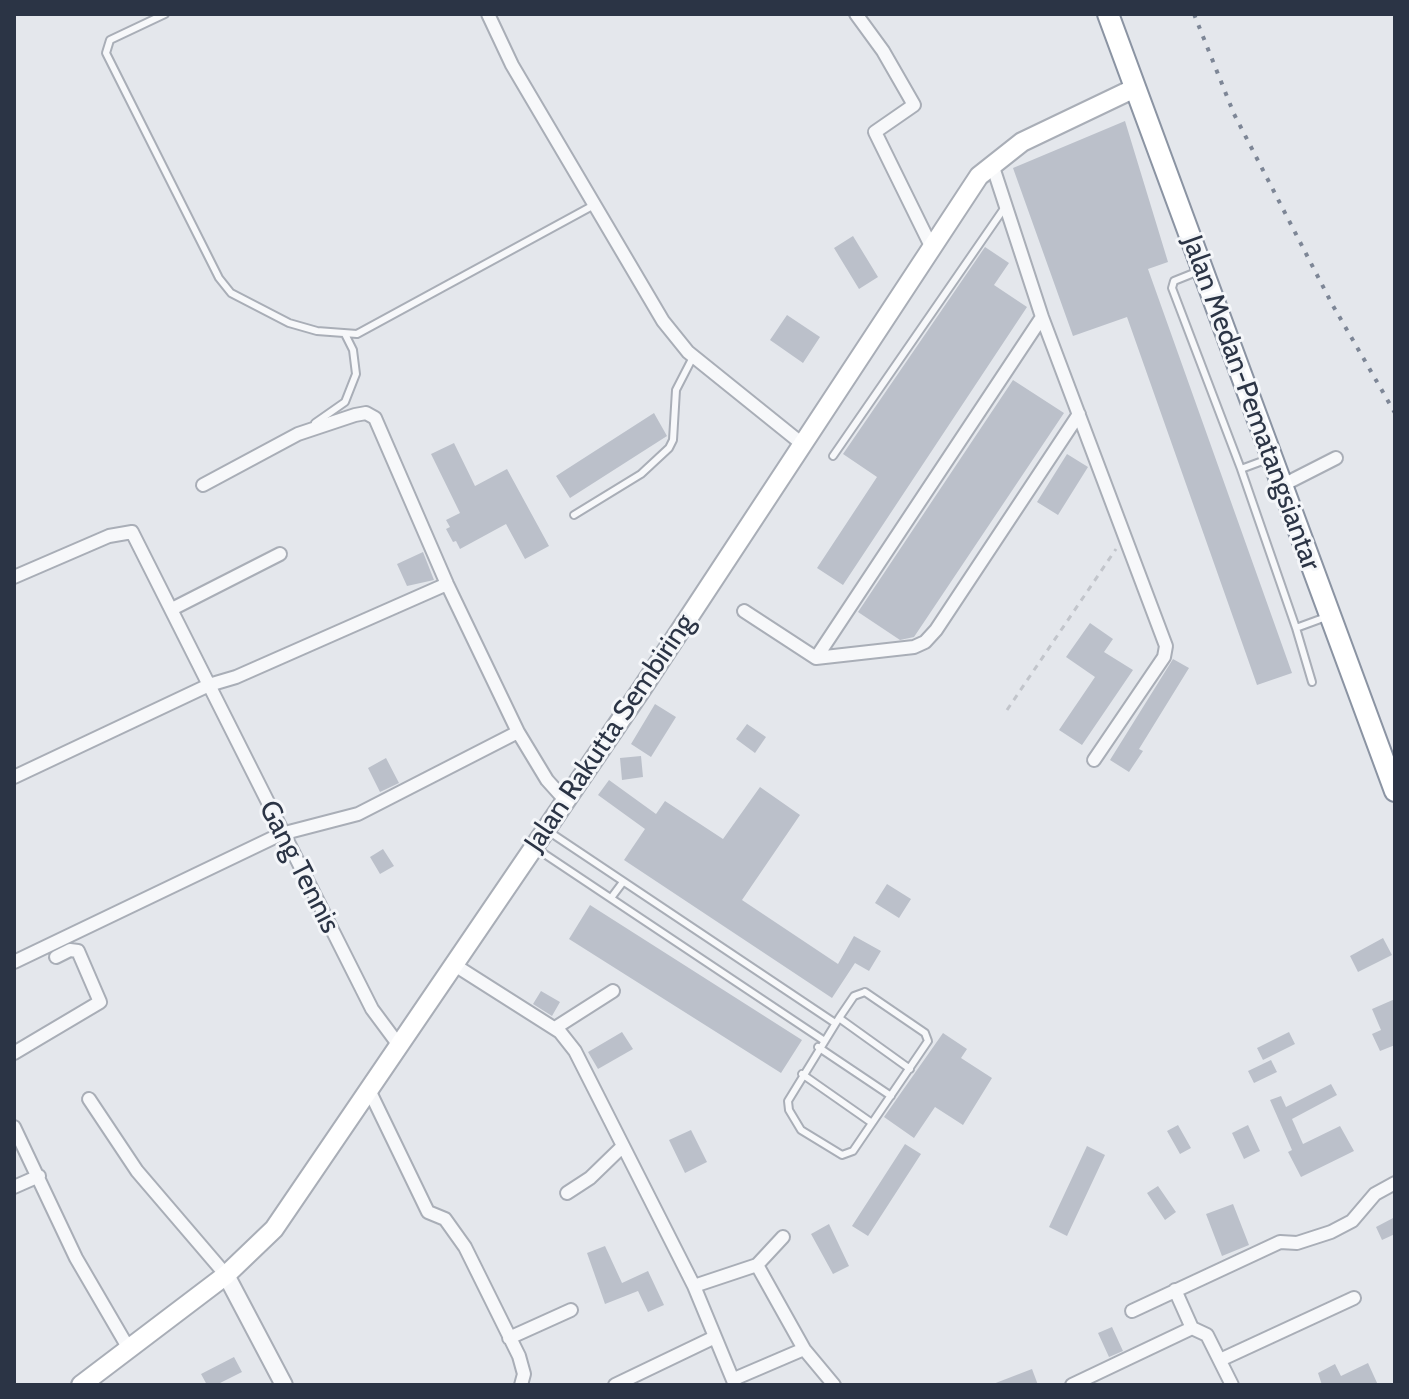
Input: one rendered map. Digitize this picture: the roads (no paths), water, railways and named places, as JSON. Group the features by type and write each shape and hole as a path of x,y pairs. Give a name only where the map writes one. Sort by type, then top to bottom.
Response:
{"highway":[{"name":"Jalan Medan-Pematangsiantar","path":"1108,14 1395,791"}],"main road":[{"name":"Jalan Rakutta Sembiring","path":"81,1385 226,1275 274,1229 370,1092 398,1044 534,847 979,176 1022,142 1135,88"}],"street":[{"path":"488,14 512,65 663,321 693,357 801,443"},
{"path":"856,14 883,51 914,105 875,132 931,246"},
{"path":"992,164 1042,317 1166,646 1164,657 1094,760"},
{"path":"816,658 1042,317"},
{"path":"203,485 298,434 355,415 366,413 375,418 447,584 518,732 547,780 565,800"},
{"path":"744,611 816,658 914,647 925,642 1079,414"},
{"path":"1281,486 1336,458"},
{"name":"Gang Tennis","path":"14,577 128,531 135,536 281,834 372,1009 398,1044"},
{"path":"172,609 280,554"},
{"path":"14,777 209,685 236,677 447,584"},
{"path":"14,962 281,834 358,814 518,732"},
{"path":"14,1053 100,1002 78,951 70,950 56,957"},
{"path":"453,964 555,1028 575,1051 694,1286 735,1382 804,1349"},
{"path":"555,1028 613,991"},
{"path":"370,1092 428,1212 445,1219 453,1227 522,1365 521,1385"},
{"path":"89,1099 137,1171 226,1275 284,1385"},
{"path":"14,1127 76,1258 129,1349"},
{"path":"567,1193 590,1178 623,1146"},
{"path":"14,1187 39,1176"},
{"path":"1132,1311 1280,1242 1297,1243 1331,1232 1355,1219 1378,1192 1395,1183"},
{"path":"694,1286 757,1265 783,1237"},
{"path":"757,1265 804,1349 834,1385"},
{"path":"1175,1290 1192,1328"},
{"path":"1220,1360 1354,1298"},
{"path":"509,1338 571,1310"},
{"path":"1072,1385 1192,1328 1202,1330 1232,1385"},
{"path":"615,1385 715,1337"}],"lane":[{"path":"165,14 110,40 106,53 219,278 231,293 289,323 357,334 594,205"},
{"path":"833,456 1005,207"},
{"path":"1202,270 1174,281 1172,288 1241,469 1312,682"},
{"path":"298,434 338,410 345,402 357,363 345,334"},
{"path":"574,515 641,474 669,448 673,440 676,390 693,357"},
{"path":"1241,469 1271,459"},
{"path":"1296,628 1330,616"},
{"path":"545,829 910,1069"},
{"path":"534,847 823,1040"},
{"path":"611,898 623,882"},
{"path":"865,992 925,1033 927,1044 853,1151 842,1155 801,1130 787,1106 802,1074 837,1020 858,993 865,992"},
{"path":"818,1047 891,1096"},
{"path":"802,1074 872,1123"}],"railway":[{"path":"1194,14 1234,114 1332,304 1395,413"}]}
